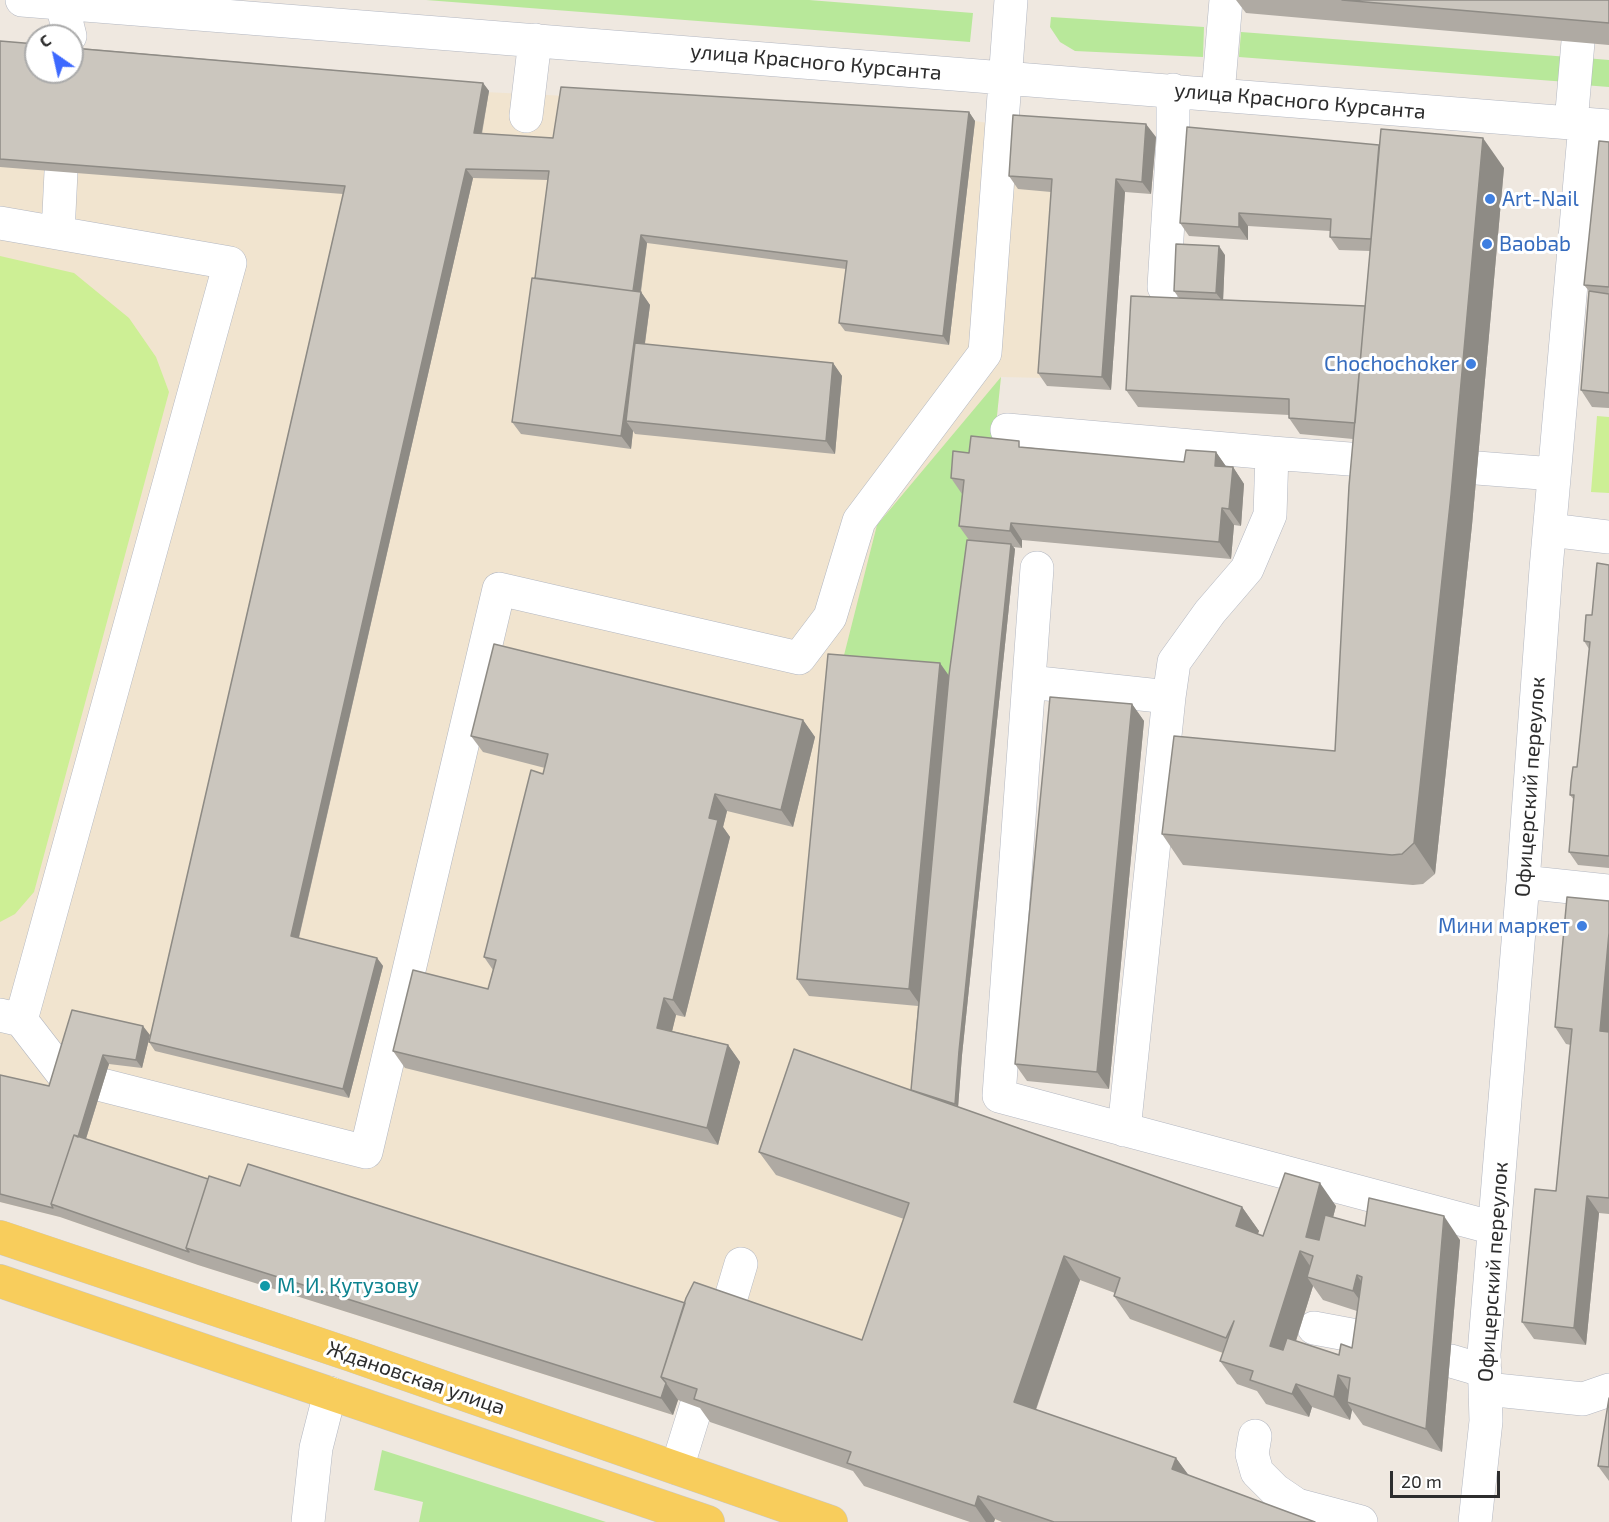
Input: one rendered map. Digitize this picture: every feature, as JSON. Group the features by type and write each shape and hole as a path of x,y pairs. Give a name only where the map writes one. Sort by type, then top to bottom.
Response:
{"main road":[{"name":"Ждановская улица","path":"0,1237 351,1355 831,1522"},
{"name":"Ждановская улица","path":"0,1281 708,1522"}],"street":[{"name":"улица Красного Курсанта","path":"22,0 1218,94 1399,124 1588,124"},
{"path":"102,1086 366,1152 498,589 799,658 830,617 859,521 985,353 1011,0"},
{"path":"1218,94 1226,0"},
{"path":"61,2 67,24"},
{"path":"526,116 535,40"},
{"name":"Офицерский переулок","path":"1475,1522 1486,1421 1484,1354 1554,474 1576,219 1588,124 1578,42"},
{"path":"1164,287 1173,139 1173,90"},
{"path":"58,233 61,172"},
{"path":"1576,219 1609,222"},
{"path":"0,223 230,262 10,1018 62,1073"},
{"path":"1007,430 1272,453 1372,454"},
{"path":"1124,1130 1174,662 1210,612 1247,569 1269,515 1272,453"},
{"path":"1477,468 1554,474"},
{"path":"1550,530 1609,537"},
{"path":"1038,568 999,1096 1494,1228"},
{"path":"1029,682 1169,697"},
{"path":"1523,882 1609,891"},
{"path":"727,1311 741,1264"},
{"path":"1314,1328 1373,1339"},
{"path":"1450,1361 1485,1380 1582,1399 1609,1390"},
{"path":"308,1522 316,1448 330,1393"},
{"path":"676,1468 696,1407"},
{"path":"1255,1436 1252,1454 1257,1472 1275,1490 1297,1505 1361,1522"}],"shaded area":[{"path":"0,50 24,65 24,84 84,84 84,73 567,96 975,121 1022,128 1061,192 1047,378 1001,377 993,454 809,995 921,1006 914,1096 1259,1231 1252,1250 1243,1361 1130,1319 1137,1301 1080,1280 1030,1425 1179,1522 1002,1522 995,1520 994,1522 970,1522 864,1486 867,1476 678,1400 673,1415 198,1265 60,1217 0,1202"}],"green space":[{"path":"426,0 809,0 973,13 970,42"},
{"path":"1051,17 1204,27 1203,57 1075,51 1060,42 1050,27"},
{"path":"1241,32 1569,57 1567,82 1239,57"},
{"path":"1585,58 1609,60 1609,87 1583,85"},
{"path":"0,256 74,273 129,318 156,357 169,392 34,892 15,914 0,922"},
{"path":"1001,377 993,454 975,497 952,679 840,671 877,525"},
{"path":"1597,416 1609,417 1609,493 1591,492"},
{"path":"382,1450 606,1522 419,1522 423,1502 374,1490"}],"building":[{"path":"1342,0 1609,0 1609,23"},
{"path":"0,41 24,43 24,84 84,84 84,49 483,83 474,133 553,138 561,87 969,112 943,336 839,323 847,261 641,235 633,291 535,278 549,171 466,169 291,936 377,958 343,1089 149,1042 345,186 0,159"},
{"path":"1013,115 1146,124 1142,182 1116,179 1102,377 1038,373 1052,179 1009,176"},
{"path":"1187,127 1379,145 1371,239 1330,237 1331,219 1239,213 1239,227 1180,223"},
{"path":"1381,129 1483,138 1451,495 1414,843 1402,854 1392,855 1162,834 1174,736 1335,751 1349,486"},
{"path":"1599,141 1609,142 1609,287 1584,285"},
{"path":"1176,244 1219,246 1216,293 1174,291"},
{"path":"532,278 641,292 621,436 512,422"},
{"path":"1589,291 1609,294 1609,393 1581,390"},
{"path":"1131,296 1365,306 1355,423 1289,418 1289,399 1126,390"},
{"path":"635,343 833,363 826,441 626,421"},
{"path":"971,436 1019,441 1019,447 1184,462 1186,450 1216,452 1215,466 1233,467 1229,509 1222,508 1219,542 1011,523 1010,531 959,526 964,480 951,478 953,451 969,453"},
{"path":"967,540 1011,544 955,1104 911,1090 949,675"},
{"path":"1597,563 1609,565 1609,856 1569,852 1574,795 1570,795 1571,782 1573,767 1577,767 1590,642 1584,641 1586,615 1592,615"},
{"path":"494,644 803,720 781,810 715,794 709,818 718,820 673,1000 664,998 657,1028 728,1045 707,1128 393,1051 413,970 488,989 496,960 484,957 531,770 543,774 548,754 471,736"},
{"path":"828,654 940,663 909,989 797,979"},
{"path":"1050,697 1132,704 1097,1072 1015,1064"},
{"path":"1567,897 1609,901 1609,933 1600,1031 1609,1032 1609,1198 1587,1196 1574,1328 1522,1322 1535,1189 1556,1191 1572,1029 1555,1027"},
{"path":"72,1010 143,1026 136,1060 103,1055 78,1137 74,1135 51,1204 53,1208 0,1194 0,1075 49,1086"},
{"path":"794,1049 1242,1207 1236,1226 1263,1236 1285,1173 1320,1183 1306,1237 1319,1240 1325,1215 1365,1226 1369,1198 1444,1216 1426,1429 1347,1402 1350,1378 1338,1375 1334,1397 1296,1384 1292,1394 1250,1380 1253,1371 1220,1361 1234,1321 1226,1338 1114,1296 1120,1278 1064,1256 1014,1402 1176,1458 1172,1469 1315,1522 1054,1522 978,1496 975,1506 847,1463 851,1452 694,1399 697,1389 661,1377 686,1298 694,1282 862,1340 909,1203 759,1152","holes":["1300,1251 1313,1256 1307,1277 1353,1291 1357,1275 1362,1277 1352,1348 1341,1344 1339,1355 1287,1338 1283,1350 1270,1346"]},
{"path":"74,1135 208,1179 186,1248 189,1252 51,1204"},
{"path":"248,1164 685,1303 661,1377 666,1383 661,1398 186,1248 209,1176 240,1186"},
{"path":"1609,1398 1609,1467 1598,1466"}],"place":[{"name":"Art-Nail","path":"1490,199"},
{"name":"Baobab","path":"1487,244"},
{"name":"Chochochoker","path":"1471,364"},
{"name":"Мини маркет","path":"1582,926"},
{"name":"М. И. Кутузову","path":"265,1286"}]}
